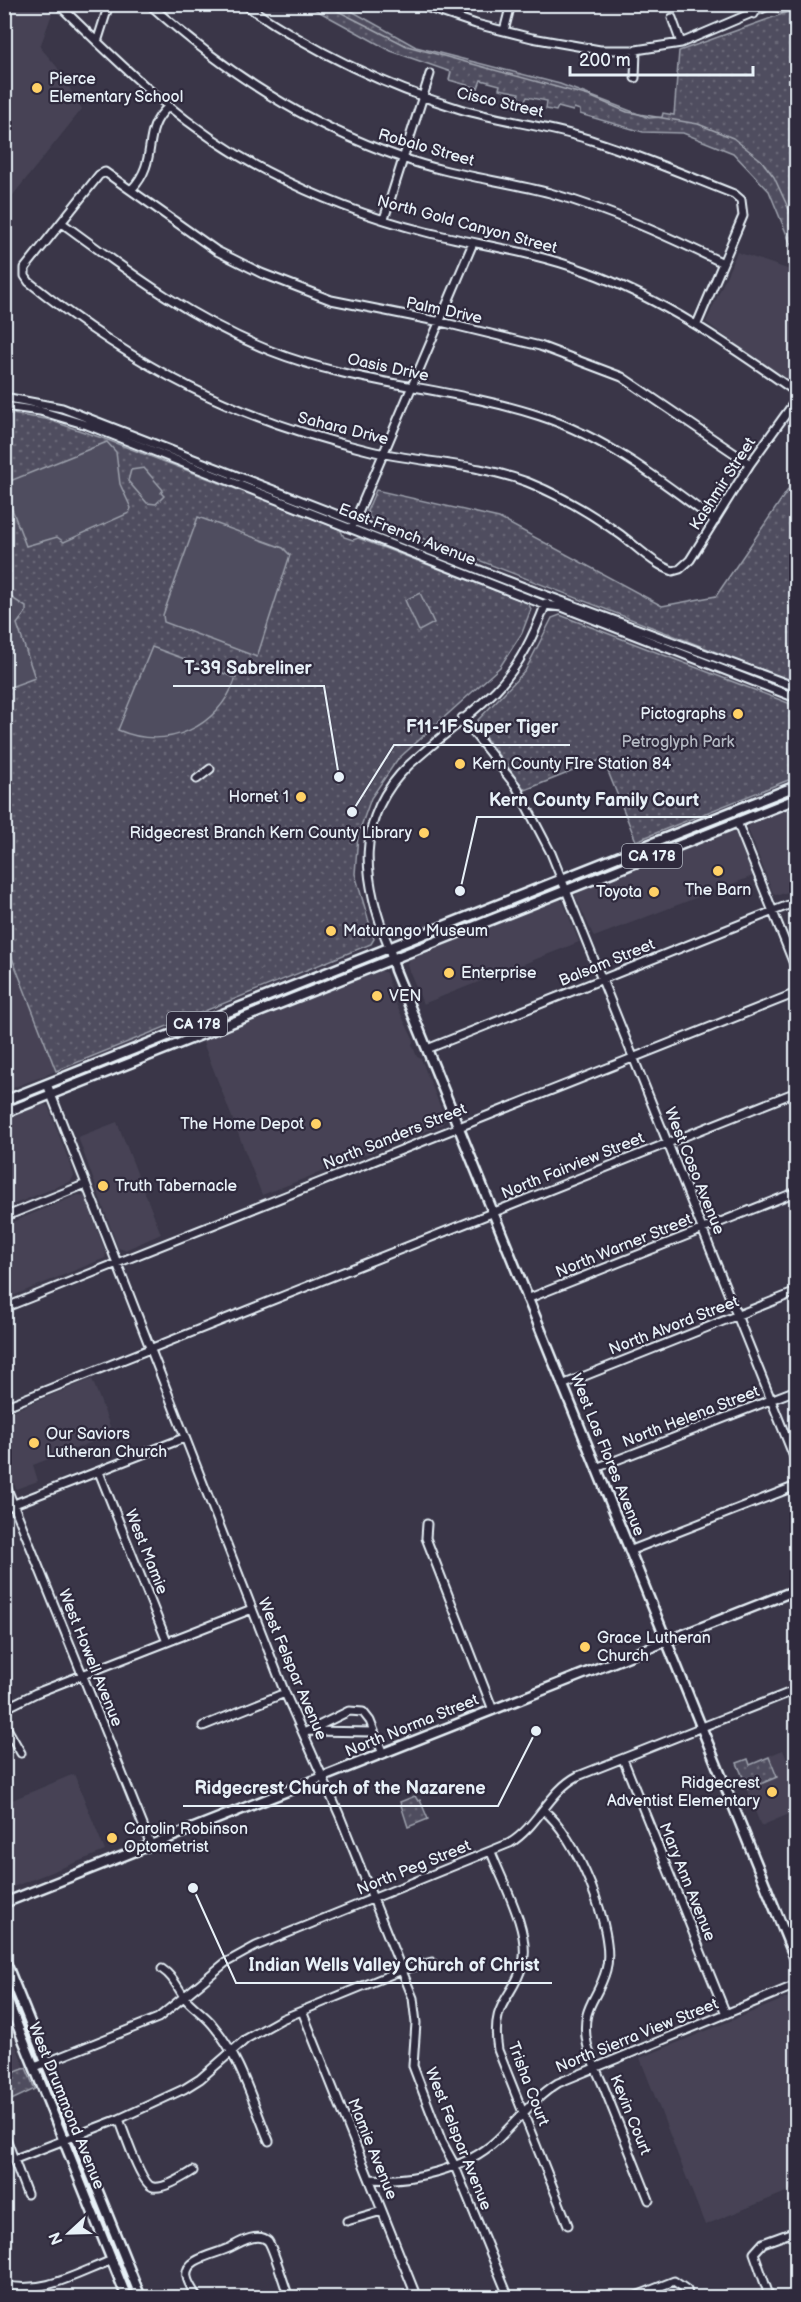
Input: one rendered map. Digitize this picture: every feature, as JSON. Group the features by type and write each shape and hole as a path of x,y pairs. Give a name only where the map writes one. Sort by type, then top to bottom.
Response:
{"main road":[{"name":"CA 178","path":"4,1101 793,788"},
{"path":"737,822 741,814 782,797 793,788"},
{"name":"CA 178","path":"4,1113 390,958 796,799"},
{"name":"West Las Flores Avenue","path":"389,947 390,958 796,1961"},
{"path":"209,1031 211,1024 241,1013 254,1002"},
{"name":"North Norma Street","path":"4,1903 796,1590"},
{"name":"West Drummond Avenue","path":"4,1958 141,2298"},
{"name":"West Drummond Avenue","path":"4,1992 110,2261 127,2298"}],"street":[{"name":"North Gold Canyon Street","path":"58,4 124,71 168,108 264,170 327,198 384,219 584,271 697,324 796,392"},
{"path":"97,42 109,4"},
{"name":"Robalo Street","path":"149,4 214,59 276,101 349,138 402,159 550,193 618,216 723,263"},
{"name":"Cisco Street","path":"244,4 307,46 373,79 463,110 546,127 648,160 734,194 743,206 741,220 723,263"},
{"path":"417,4 504,31 580,48 636,50 681,43 773,5 781,8 790,4"},
{"path":"504,31 511,4"},
{"path":"750,4 754,14"},
{"path":"672,18 681,43"},
{"path":"635,78 636,50"},
{"path":"384,219 430,74"},
{"path":"132,189 147,169 155,122 168,108"},
{"name":"Palm Drive","path":"62,223 102,173 112,176 217,251 261,273 331,300 441,322 540,346 622,377 750,464"},
{"name":"Sahara Drive","path":"62,223 27,265 24,272 27,279 63,309 114,345 174,380 227,406 291,430 384,454 464,465 526,482 595,516 667,568"},
{"name":"Oasis Drive","path":"62,223 183,309 269,350 330,370 413,388 481,399 556,422 601,443 715,521"},
{"path":"353,524 473,243"},
{"path":"697,324 723,263"},
{"name":"East French Avenue","path":"4,397 41,402 62,408 353,524 545,605 562,607 796,698"},
{"name":"Kashmir Street","path":"667,568 677,571 690,560 750,464 796,400"},
{"path":"4,404 41,402"},
{"name":"East French Avenue","path":"4,404 40,411 87,425 339,524 353,524 796,687"},
{"path":"389,947 369,885 368,846 375,817 395,781 495,690 513,669 533,636 550,596"},
{"name":"West Coso Avenue","path":"462,718 516,786 542,832 796,1462"},
{"path":"197,779 210,769"},
{"path":"737,822 796,969"},
{"name":"Balsam Street","path":"427,1049 796,902"},
{"name":"North Sanders Street","path":"4,1308 796,993"},
{"name":"West Felspar Avenue","path":"47,1084 285,1693 305,1732 413,1998 416,2014 413,2066 442,2142 454,2164 508,2298"},
{"name":"North Fairview Street","path":"149,1349 796,1092"},
{"path":"4,1217 86,1184"},
{"name":"North Warner Street","path":"527,1299 796,1192"},
{"name":"North Alvord Street","path":"562,1385 796,1292"},
{"path":"4,1407 149,1349"},
{"name":"North Helena Street","path":"596,1468 796,1390"},
{"path":"4,1508 184,1438"},
{"name":"West Mamie","path":"99,1472 167,1642"},
{"name":"West Howell Avenue","path":"4,1481 151,1845"},
{"path":"629,1551 796,1486"},
{"path":"427,1524 426,1538 493,1710"},
{"path":"4,1709 83,1675 252,1609"},
{"name":"North Peg Street","path":"35,2067 151,2022 235,1956 490,1852 521,1836 555,1793 571,1780 796,1690"},
{"path":"203,1726 285,1693"},
{"path":"305,1732 354,1710 366,1715 383,1754"},
{"path":"4,1722 21,1753"},
{"path":"305,1732 374,1732"},
{"name":"Mary Ann Avenue","path":"623,1759 726,2014"},
{"name":"Kevin Court","path":"543,1810 560,1825 570,1840 606,1927 609,1954 606,1969 585,2015 587,2046 649,2200"},
{"name":"Trisha Court","path":"490,1852 518,1920 524,1947 519,1974 503,2000 496,2023 498,2050 568,2225"},
{"path":"15,2159 119,2119 200,2079 231,2051 264,2027 402,1970 432,1962"},
{"path":"162,1970 169,1974 184,1997 212,2024 231,2051 249,2086 269,2141"},
{"name":"North Sierra View Street","path":"370,2179 406,2178 476,2155 496,2142 523,2111 558,2083 796,1985"},
{"name":"Mamie Avenue","path":"302,2011 416,2295"},
{"path":"119,2119 142,2175 150,2186 168,2184 193,2171"},
{"path":"4,2133 27,2194"},
{"path":"347,2221 382,2211"},
{"path":"770,2298 754,2253 763,2243 796,2231"},
{"path":"198,2298 187,2273 188,2266 247,2239 260,2238 270,2243 289,2298"},
{"path":"4,2285 31,2289 45,2286 110,2261"},
{"path":"631,2298 674,2281 687,2290 688,2298"},
{"path":"400,2298 416,2295"}],"shaded area":[{"name":"Pierce Elementary School","path":"5,4 46,5 53,11 40,47 57,67 82,109 5,205"},
{"path":"737,252 796,272 796,390 706,322"},
{"path":"796,804 796,889 779,895 773,893 748,829 750,822"},
{"path":"730,832 735,833 753,876 594,937 575,896 578,892"},
{"path":"559,899 563,902 579,942 423,1004 407,965 410,958"},
{"path":"4,940 56,1071 5,1091 4,1091"},
{"path":"380,970 386,973 396,1004 414,1041 412,1044 417,1057 421,1059 445,1118 442,1125 262,1195 202,1040"},
{"path":"43,1104 48,1106 74,1175 71,1181 5,1208 5,1119"},
{"path":"117,1122 161,1234 125,1250 118,1248 78,1137"},
{"path":"78,1195 85,1196 106,1254 105,1258 5,1299 5,1225"},
{"path":"92,1379 113,1434 33,1465 38,1481 16,1489 5,1459 5,1414"},
{"name":"Ridgecrest Adventist Elementary","path":"783,1750 796,1783 794,1812 761,1826 736,1763 748,1758 751,1763"},
{"path":"74,1774 105,1851 5,1890 5,1803"},
{"path":"789,1997 796,1997 796,2188 705,2225 640,2058"},
{"path":"4,2017 25,2068 5,2076 4,2076"}],"green space":[{"path":"307,5 341,5 416,47 560,84 649,118 662,117 663,113 674,115 679,51 788,12 796,16 796,257 769,191 733,153 683,133 643,132 580,114 580,110 574,108 573,111 558,107 556,111 546,109 547,101 527,97 525,101 518,100 519,93 499,89 500,85 481,80 478,88 449,80 451,72 391,51"},
{"path":"5,413 46,419 105,439 340,529 344,537 353,540 358,538 528,603 531,609 522,633 500,667 397,760 371,798 358,835 355,874 374,939 371,944 56,1071 5,940"},
{"path":"107,442 116,452 120,484 131,508 129,513 64,542 57,537 26,546 7,496 10,481"},
{"path":"144,468 163,490 161,493 164,496 156,504 147,503 128,481 131,470"},
{"path":"796,478 796,683 370,518 367,511 376,490 499,518 662,606 716,596"},
{"path":"198,517 283,548 290,555 257,657 164,622 163,615"},
{"path":"5,562 11,572 8,574 5,589"},
{"path":"5,589 9,596 26,607 26,612 17,624 35,678 5,689"},
{"path":"420,593 434,623 419,631 405,600"},
{"name":"Petroglyph Park","path":"560,615 796,706 796,777 636,841 603,759 525,790 478,728 477,721 525,671 552,618"},
{"path":"152,647 236,678 228,695 217,710 204,722 189,731 155,738 136,736 118,730"},
{"path":"769,1757 777,1777 748,1789 737,1763 748,1759 750,1765"},
{"path":"415,1796 418,1801 420,1800 428,1819 408,1827 400,1802"},
{"path":"26,2068 35,2089 5,2103 5,2076"}],"waterway":[{"path":"324,4 407,46 589,96 627,112 698,124 733,138 761,160 774,177 796,225"}],"place":[{"name":"Pierce Elementary School","path":"37,88"},
{"name":"Pictographs","path":"738,714"},
{"name":"Kern County FIre Station 84","path":"460,764"},
{"name":"T-39 Sabreliner","path":"339,777"},
{"name":"Hornet 1","path":"301,797"},
{"name":"F11-1F Super Tiger","path":"352,812"},
{"name":"Ridgecrest Branch Kern County Library","path":"424,833"},
{"name":"The Barn","path":"718,871"},
{"name":"Kern County Family Court","path":"460,891"},
{"name":"Toyota","path":"654,892"},
{"name":"Maturango Museum","path":"331,931"},
{"name":"Enterprise","path":"449,973"},
{"name":"VEN","path":"377,996"},
{"name":"The Home Depot","path":"316,1124"},
{"name":"Truth Tabernacle","path":"103,1186"},
{"name":"Our Saviors Lutheran Church","path":"34,1443"},
{"name":"Grace Lutheran Church","path":"585,1647"},
{"name":"Ridgecrest Church of the Nazarene","path":"536,1731"},
{"name":"Ridgecrest Adventist Elementary","path":"772,1792"},
{"name":"Carolin Robinson Optometrist","path":"112,1838"},
{"name":"Indian Wells Valley Church of Christ","path":"193,1888"}]}
